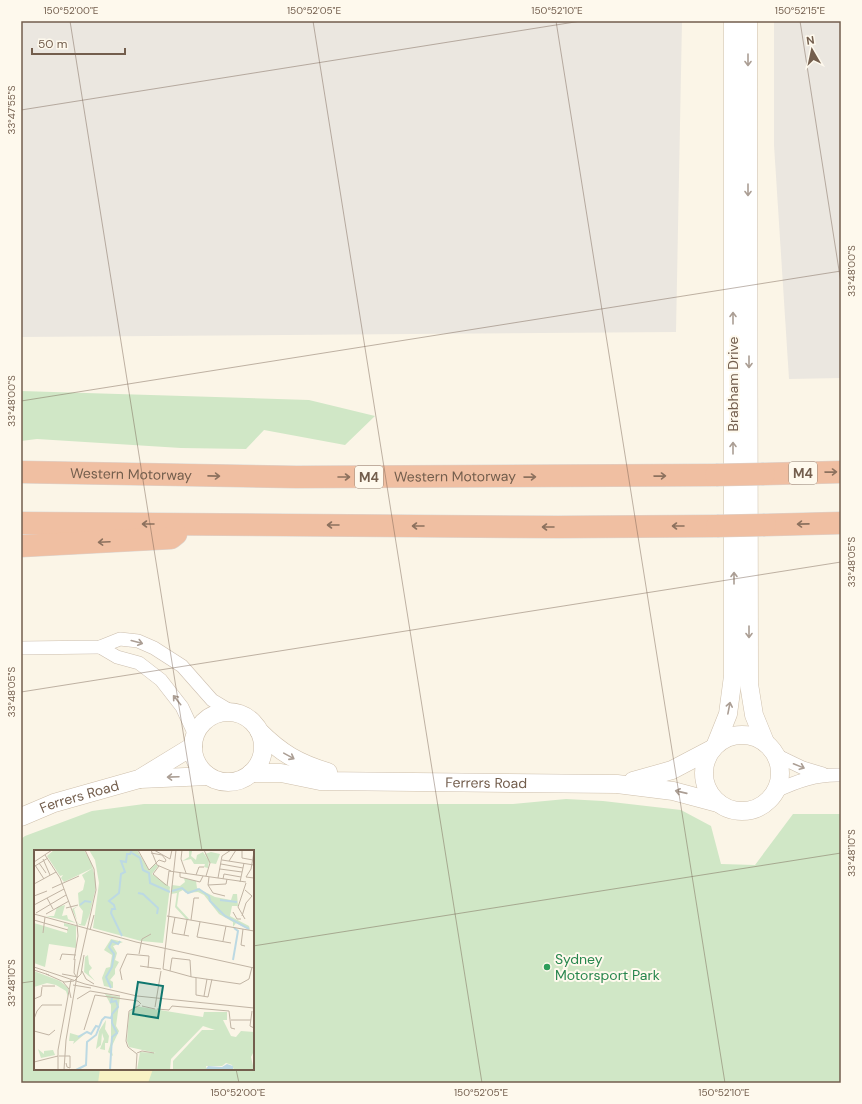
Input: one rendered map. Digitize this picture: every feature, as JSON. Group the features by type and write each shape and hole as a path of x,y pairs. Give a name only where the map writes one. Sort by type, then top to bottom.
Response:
{"highway":[{"name":"Western Motorway","path":"21,472 296,477 716,475 841,472"},
{"path":"21,523 550,527 717,526 841,523"},
{"path":"21,546 171,538 187,524"}],"main road":[{"name":"Brabham Drive","path":"714,746 728,714 733,676 733,21"},
{"name":"Brabham Drive","path":"748,21 749,672 750,699 754,715 771,748"},
{"path":"232,712 247,718 259,731 263,742 263,753 259,764 252,773 242,780 230,782 219,781 208,776 197,763 194,740 201,725 209,717 220,713 232,712"},
{"name":"Ferrers Road","path":"259,731 276,748 307,766 355,781"},
{"path":"736,735 751,736 771,748 780,773 776,791 765,803 750,810 736,810 718,803 708,791 704,777 705,762 714,746 729,737 736,735"},
{"name":"Ferrers Road","path":"139,779 194,740"},
{"name":"Ferrers Road","path":"617,784 672,770 714,746"},
{"name":"Ferrers Road","path":"252,773 281,773 320,781 617,784 673,791 718,803"},
{"name":"Ferrers Road","path":"21,817 54,803 139,779 208,776"}],"street":[{"path":"21,648 100,647 120,639 138,641 154,648 182,666 212,700 232,712"},
{"path":"100,647 117,657 139,663 161,680 182,707 194,740"},
{"path":"771,748 803,768 823,774 841,775"},
{"path":"776,791 790,784 823,774"}],"shaded area":[{"path":"21,21 682,21 676,332 21,337"},
{"path":"774,21 841,21 841,378 789,379 774,145"}],"green space":[{"path":"21,391 309,400 375,416 345,445 264,430 246,449 181,448 37,439 21,441"},
{"name":"Sydney Motorsport Park","path":"566,799 603,801 681,810 711,826 721,864 755,865 793,814 841,814 841,1083 21,1083 21,839 25,836 92,811 144,804 513,804"}],"sand":[{"path":"100,1070 153,1070 148,1083 98,1083"}],"place":[{"name":"Sydney Motorsport Park","path":"547,967"}]}
